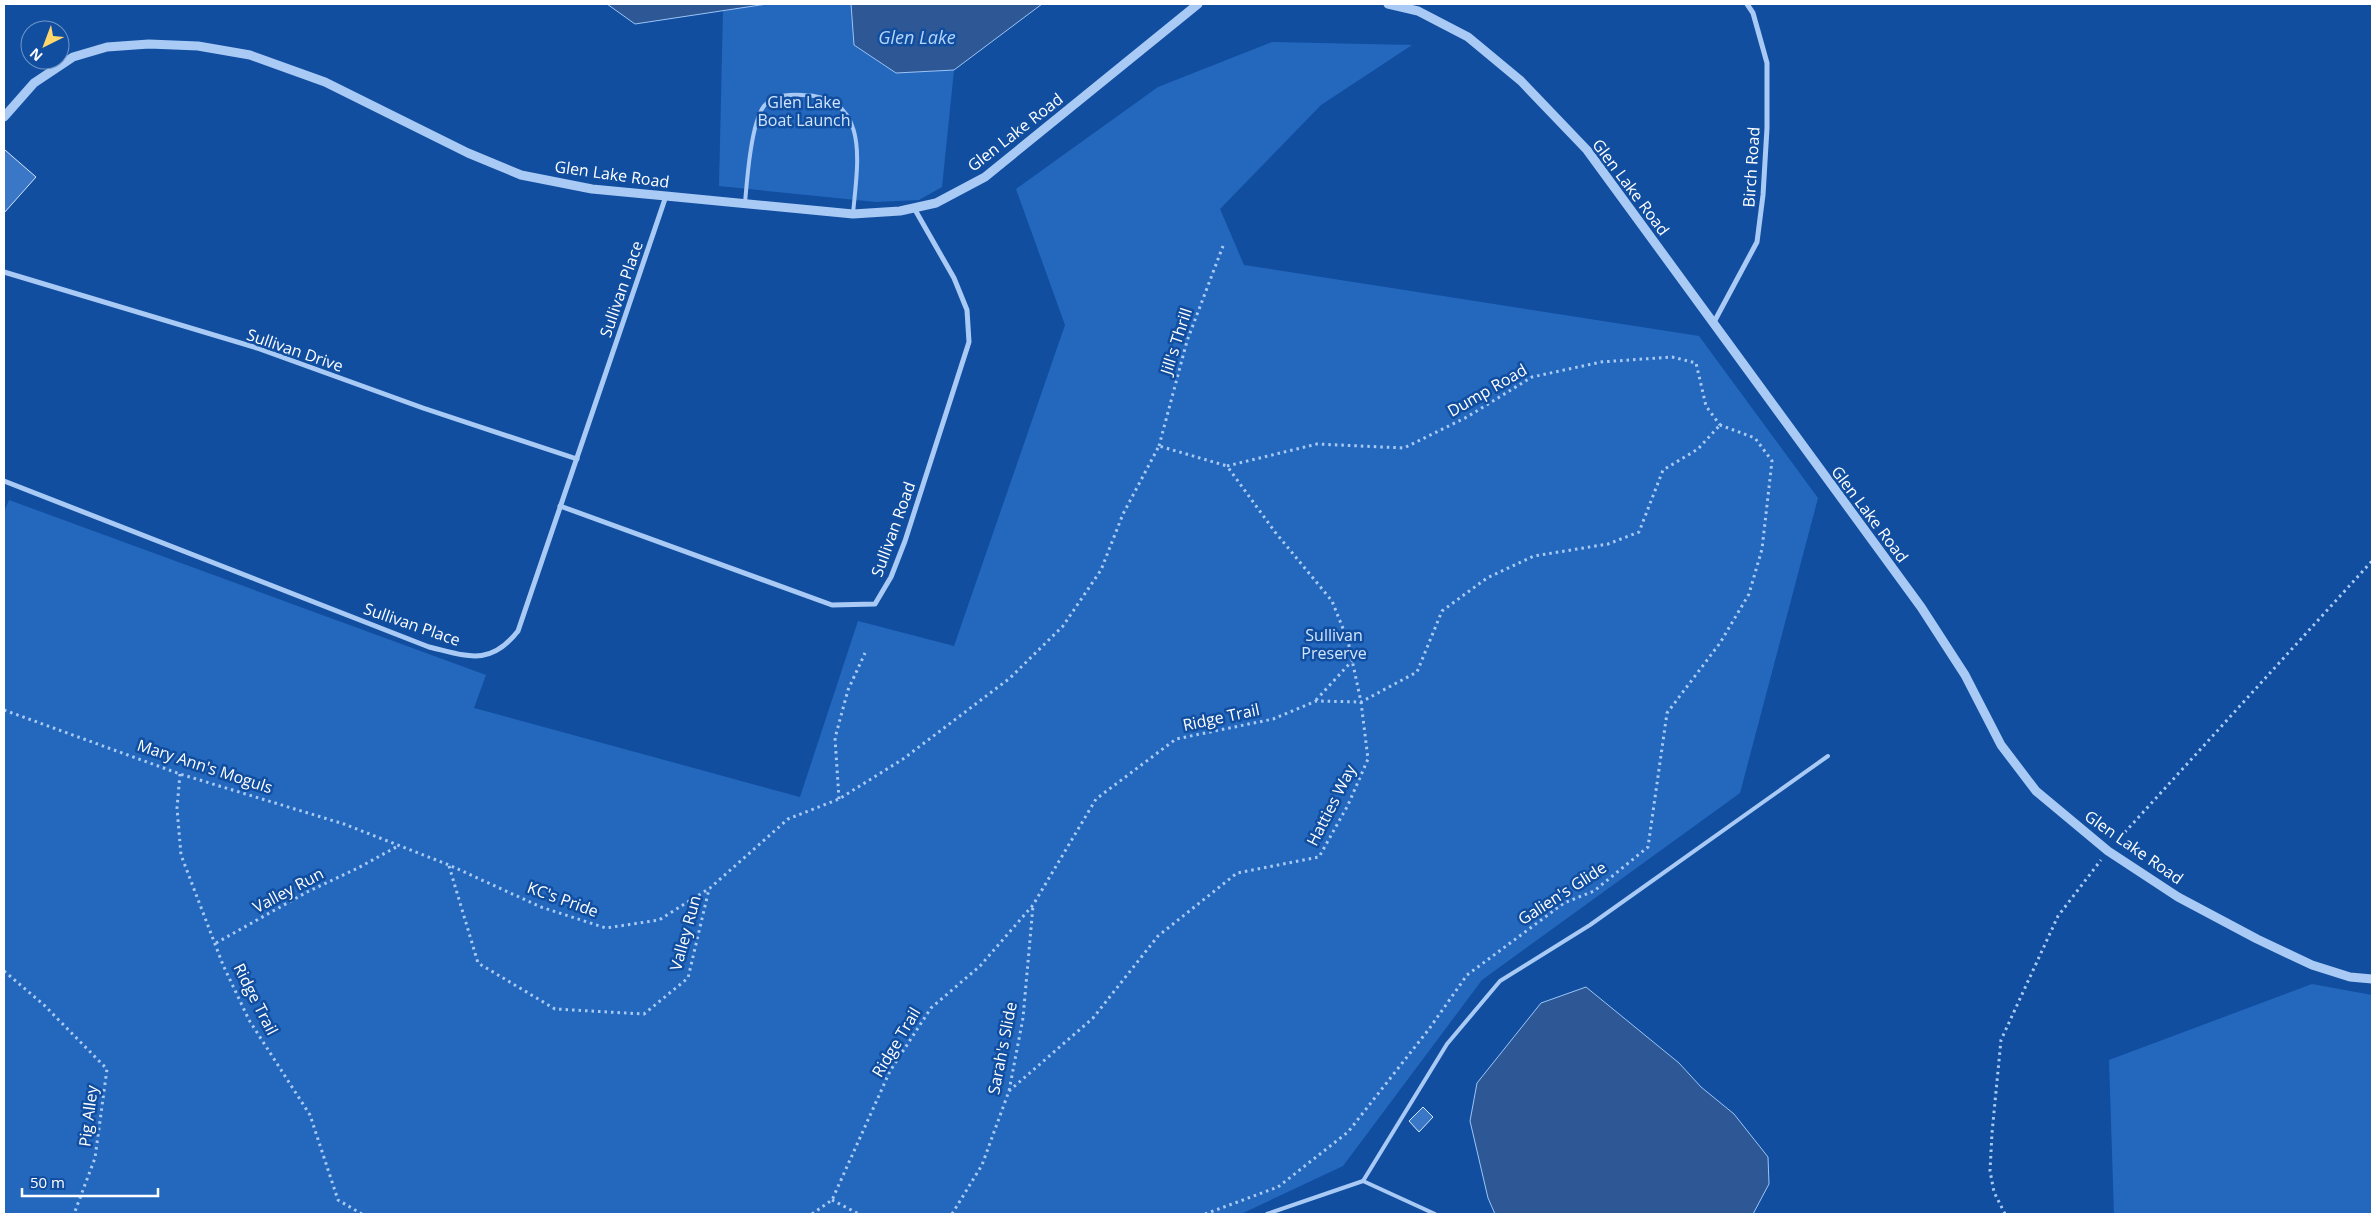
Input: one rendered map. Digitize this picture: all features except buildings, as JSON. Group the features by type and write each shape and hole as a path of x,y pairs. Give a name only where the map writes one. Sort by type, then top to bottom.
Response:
{"street":[{"name":"Glen Lake Road","path":"4,117 34,83 73,57 107,47 132,45 198,46 250,55 326,82 468,153 521,175 592,188 666,196 853,214 900,212 936,203 985,177 1198,4"},
{"name":"Glen Lake Road","path":"1388,4 1418,11 1468,37 1521,81 1587,150 1921,607 1965,675 2001,745 2036,791 2108,851 2178,897 2312,965 2350,977 2372,979"},
{"name":"Birch Road","path":"1713,324 1757,242 1763,194 1767,128 1767,63 1753,12 1747,4"},
{"name":"Sullivan Place","path":"4,481 429,647 471,658 490,655 508,643 518,631 666,196"},
{"name":"Sullivan Road","path":"560,506 832,605 875,604 891,577 905,540 969,342 967,310 954,278 914,208"},
{"name":"Sullivan Drive","path":"4,272 257,348 424,408 577,458"}],"lane":[{"path":"745,203 748,169 757,123 764,105 779,97 790,94 809,95 827,99 844,108 856,132 858,157 853,214"},
{"path":"1267,1214 1363,1182 1447,1044 1500,981 1590,924 1828,756"},
{"path":"1363,1182 1435,1214"}],"path":[{"name":"Jill's Thrill","path":"839,799 904,759 1010,678 1063,626 1101,570 1123,514 1159,446 1187,341 1222,246"},
{"name":"Dump Road","path":"1227,466 1317,444 1404,448 1467,417 1532,376 1610,362 1672,357 1696,363 1706,406 1720,425"},
{"path":"1361,702 1418,672 1442,611 1487,578 1534,556 1608,544 1640,532 1663,470 1698,449 1720,425"},
{"name":"Galien's Glide","path":"1205,1214 1278,1187 1348,1132 1429,1029 1467,975 1564,903 1594,891 1648,847 1667,713 1720,643 1749,594 1762,549 1772,461 1755,438 1720,425"},
{"path":"1159,446 1227,466"},
{"name":"Hatties Way","path":"1009,1091 1093,1018 1158,936 1236,874 1319,857 1348,805 1368,759 1361,702 1348,641 1332,601 1275,532 1227,466"},
{"path":"839,799 835,738 848,690 865,652"},
{"path":"1316,700 1352,661"},
{"name":"Ridge Trail","path":"832,1200 890,1071 931,1008 980,966 1033,905 1096,798 1176,739 1273,720 1316,700 1361,702"},
{"name":"Mary Ann's Moguls","path":"4,710 180,774 344,824 399,846"},
{"name":"Ridge Trail","path":"180,774 177,808 181,855 224,965 249,1020 310,1115 338,1200 362,1214"},
{"name":"KC's Pride","path":"399,846 449,865 541,907 606,928 659,920 710,888 788,818 839,799"},
{"name":"Valley Run","path":"216,943 307,892 399,846"},
{"name":"Valley Run","path":"449,865 478,963 555,1009 644,1014 688,978 710,888"},
{"name":"Sarah's Slide","path":"952,1214 982,1165 1009,1091 1022,1018 1033,905"},
{"name":"Pig Alley","path":"4,970 44,1004 106,1069 95,1158 74,1214"},
{"path":"812,1214 832,1200 859,1214"}],"green space":[{"name":"Glen Lake Boat Launch","path":"767,4 851,4 854,45 896,73 954,70 942,187 919,200 876,202 719,186 723,11"},
{"name":"Sullivan Preserve","path":"1272,42 1412,45 1321,105 1220,209 1244,265 1699,336 1818,498 1740,793 1482,980 1343,1166 1241,1214 4,1214 4,512 9,500 486,675 474,708 800,797 858,621 954,646 1065,325 1016,189 1158,87"},
{"path":"2312,984 2372,995 2372,1214 2114,1214 2109,1060"}],"water":[{"path":"607,4 767,4 635,24"},
{"name":"Glen Lake","path":"851,4 1042,4 954,70 896,73 854,45"},
{"path":"1586,987 1679,1063 1701,1087 1734,1114 1768,1157 1769,1184 1753,1214 1495,1214 1488,1198 1470,1121 1477,1083 1541,1003"}]}
